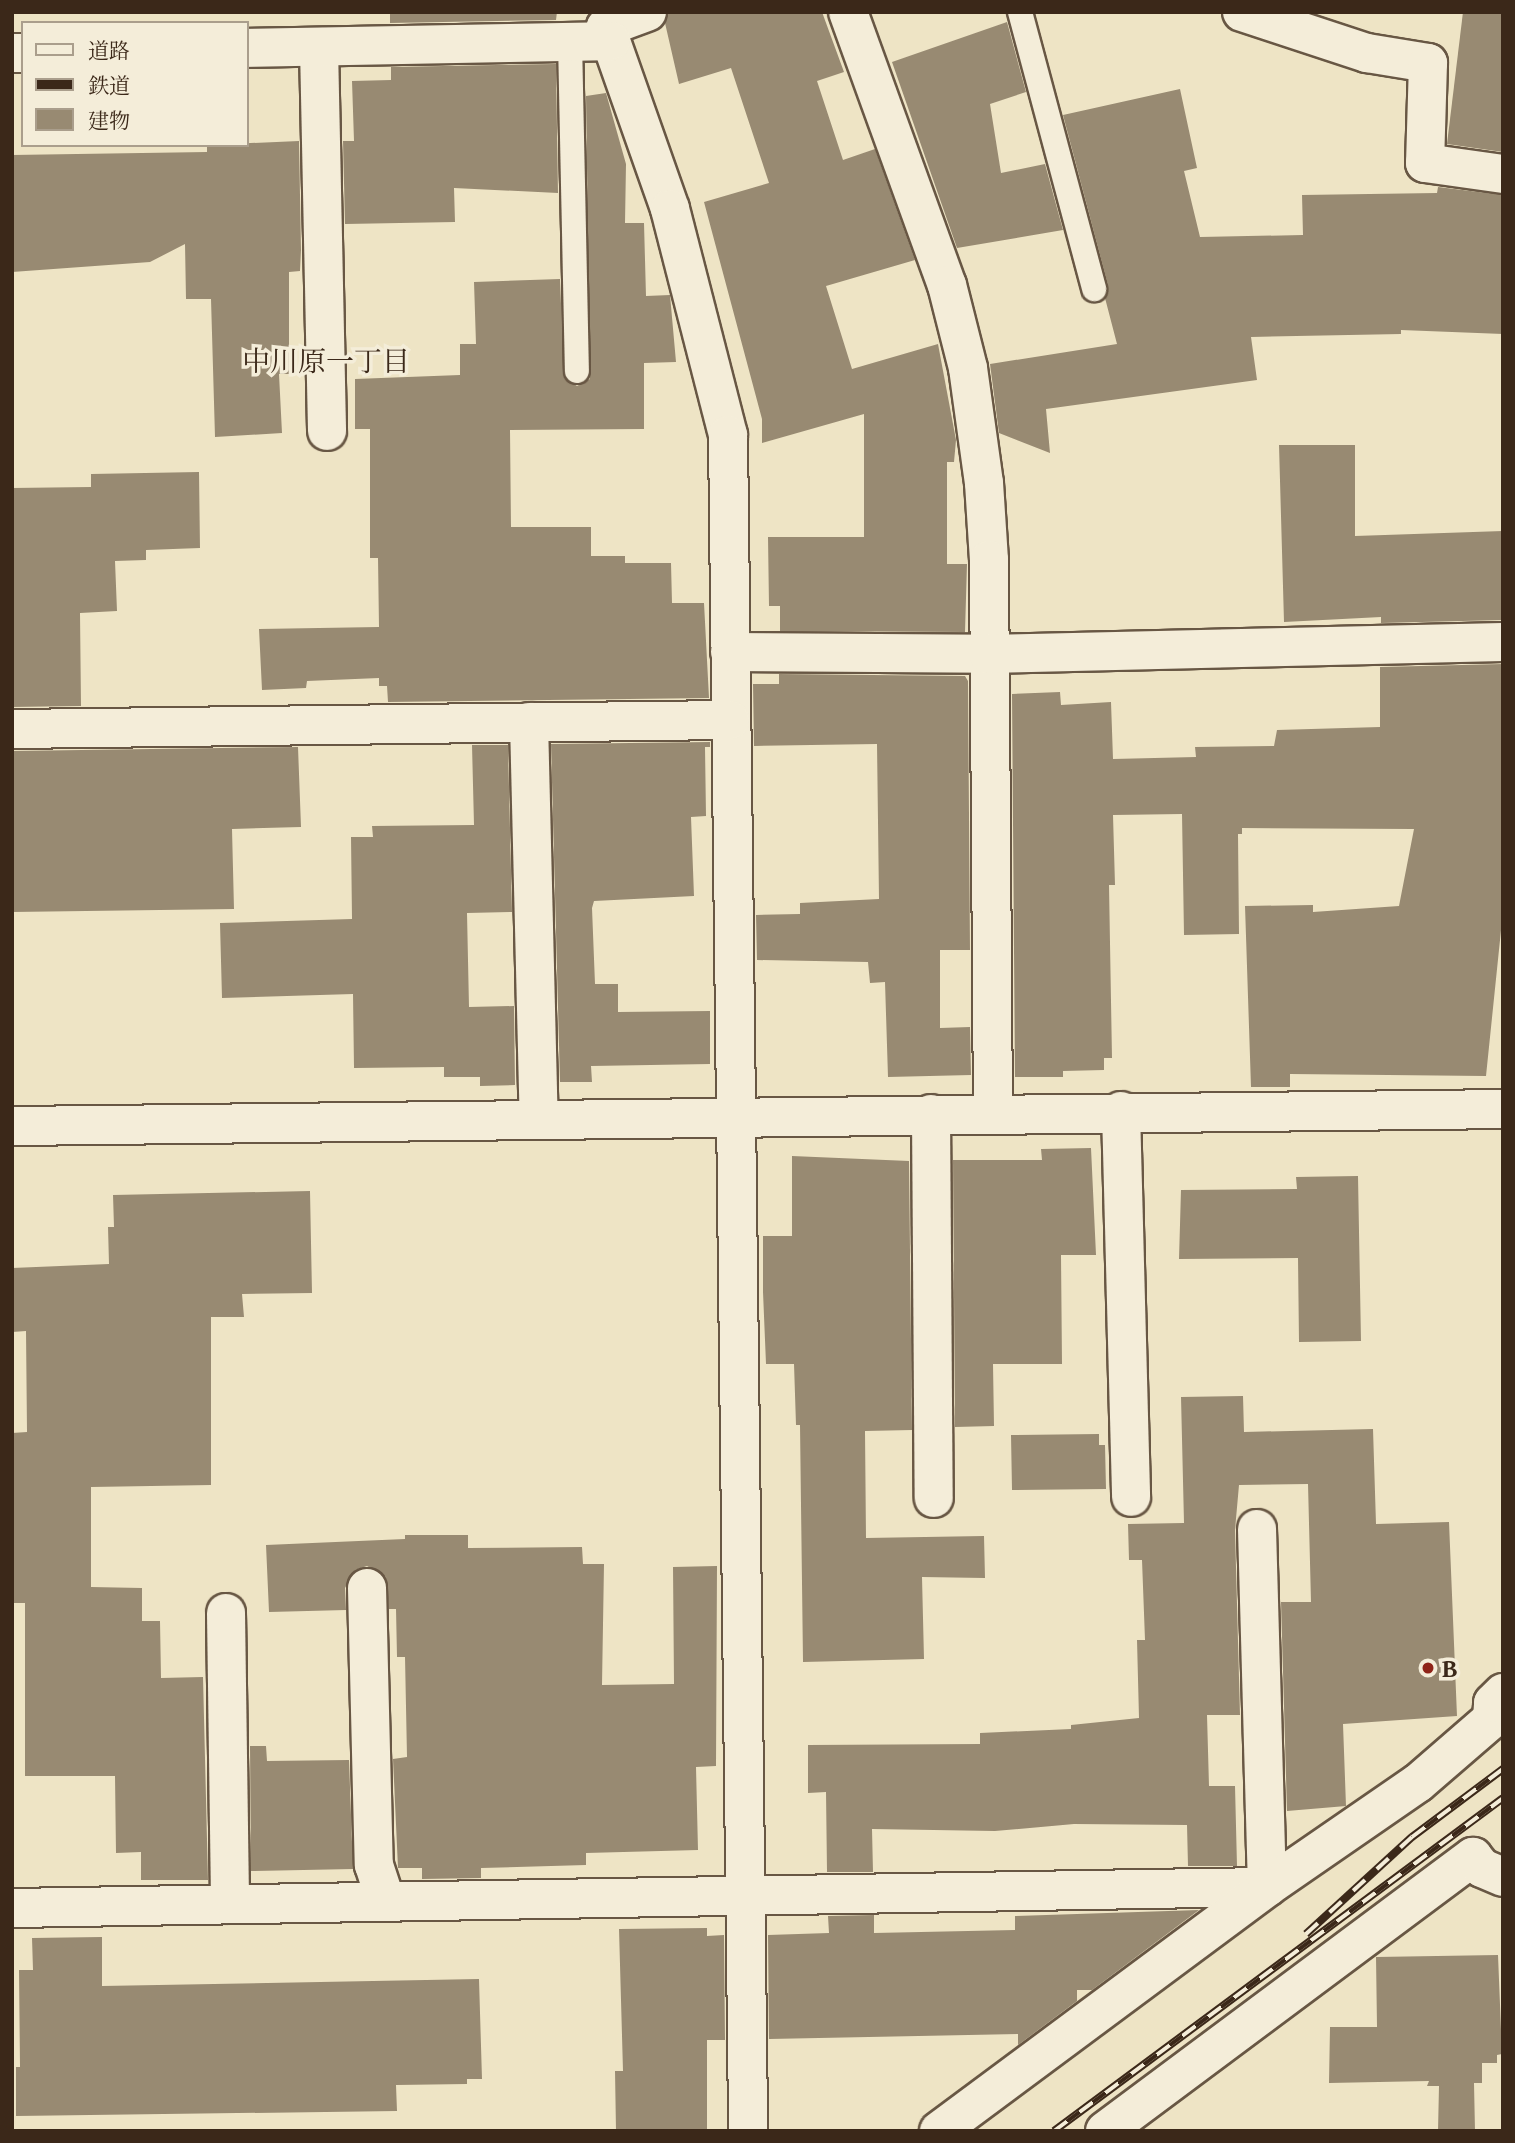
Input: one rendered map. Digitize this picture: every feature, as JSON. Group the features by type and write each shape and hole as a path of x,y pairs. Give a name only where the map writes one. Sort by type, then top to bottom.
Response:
{"street":[{"path":"647,12 606,27 670,209 728,435 748,2131"},
{"path":"848,12 947,285 968,368 988,534 993,1113"},
{"path":"1242,12 1367,53 1428,64 1425,163 1503,174"},
{"path":"248,48 319,47 468,28 570,41 611,41"},
{"path":"319,47 327,431"},
{"path":"730,652 988,654 1503,642"},
{"path":"12,729 730,720"},
{"path":"529,722 539,1118"},
{"path":"12,1126 738,1115 1503,1109"},
{"path":"1121,1111 1131,1497"},
{"path":"930,1114 934,1498"},
{"path":"1257,1530 1268,1887"},
{"path":"367,1588 374,1865 386,1901"},
{"path":"226,1613 230,1904"},
{"path":"939,2131 1268,1887 1464,1746 1492,1719 1493,1703 1503,1693"},
{"path":"1105,2131 1473,1857 1482,1868 1503,1877"},
{"path":"12,1908 1268,1887"}],"lane":[{"path":"1020,12 1094,289"},
{"path":"570,41 577,371"}],"building":[{"path":"390,12 557,12 556,20 390,23"},
{"path":"668,12 822,12 844,72 817,81 843,160 875,149 915,260 826,286 852,369 938,344 956,440 954,462 947,462 947,564 967,564 965,632 780,631 780,606 769,606 768,537 864,537 864,414 762,443 762,419 704,202 769,183 731,68 679,84 665,23"},
{"path":"1463,12 1503,12 1503,152 1447,144"},
{"path":"1007,22 1026,92 990,104 1001,173 1045,164 1063,230 957,248 892,62"},
{"path":"556,64 558,193 454,188 455,222 345,224 343,141 354,141 352,81 391,80 391,67"},
{"path":"1180,89 1197,168 1184,171 1200,237 1303,235 1302,195 1437,193 1438,187 1503,195 1503,334 1401,330 1401,334 1251,337 1257,380 1046,409 1050,453 999,433 990,364 1117,344 1105,298 1108,285 1063,115"},
{"path":"606,93 626,164 625,223 644,223 646,296 670,295 676,362 644,363 644,429 510,430 511,527 591,527 591,556 625,556 625,563 671,563 672,603 704,603 709,698 388,702 387,686 379,686 379,678 307,681 306,688 262,690 259,629 379,627 378,558 370,558 370,429 355,429 355,379 460,375 460,344 476,344 474,282 560,279 564,378 577,386 590,379 586,96"},
{"path":"299,141 301,250 300,271 289,272 289,374 279,374 282,433 215,437 211,299 186,299 185,244 150,262 12,272 12,155 207,152 207,147 248,147 248,143"},
{"path":"1279,445 1355,445 1355,536 1503,531 1503,620 1381,623 1381,617 1284,622"},
{"path":"199,472 200,548 146,550 146,560 115,561 117,611 80,613 81,706 12,707 12,488 91,487 91,474"},
{"path":"1503,664 1503,911 1486,1076 1290,1074 1290,1087 1251,1087 1245,906 1313,905 1313,912 1399,906 1414,829 1242,828 1242,834 1238,834 1239,934 1184,935 1182,814 1113,815 1115,885 1109,885 1112,1058 1104,1058 1104,1070 1063,1071 1063,1077 1015,1077 1012,694 1060,692 1061,705 1111,702 1113,759 1196,757 1195,747 1274,746 1277,730 1380,727 1380,667"},
{"path":"779,674 965,676 968,681 970,950 940,950 940,1028 970,1027 971,1075 888,1077 885,982 870,983 868,962 757,960 756,915 800,914 800,903 879,899 877,744 754,746 753,684 779,684"},
{"path":"710,742 710,747 705,747 706,816 691,817 694,896 594,901 592,908 595,984 618,984 618,1012 710,1011 710,1064 591,1066 592,1082 560,1082 551,744"},
{"path":"472,745 508,745 512,912 467,913 469,1007 514,1006 515,1085 480,1086 480,1077 444,1077 444,1067 354,1068 353,994 222,998 220,923 352,919 351,837 373,837 372,826 474,825"},
{"path":"298,747 301,827 232,829 234,909 12,912 12,751"},
{"path":"1091,1148 1096,1255 1061,1255 1062,1364 993,1364 994,1426 955,1427 953,1160 1042,1160 1041,1149"},
{"path":"792,1156 909,1161 912,1430 865,1431 866,1538 984,1536 985,1578 922,1577 924,1659 803,1662 800,1425 796,1425 794,1364 766,1364 763,1292 763,1236 792,1236"},
{"path":"1358,1176 1361,1341 1299,1342 1298,1258 1179,1259 1181,1190 1297,1189 1296,1177"},
{"path":"310,1191 312,1293 242,1294 244,1317 211,1317 211,1485 91,1487 91,1587 142,1588 142,1621 160,1621 161,1678 203,1677 208,1880 141,1880 141,1852 116,1853 115,1776 25,1776 25,1603 12,1603 12,1433 27,1432 26,1331 12,1332 12,1268 109,1264 108,1227 114,1227 113,1195"},
{"path":"1243,1396 1244,1432 1373,1429 1376,1524 1449,1522 1457,1716 1343,1724 1346,1806 1287,1811 1281,1602 1311,1602 1308,1484 1239,1485 1235,1530 1240,1715 1207,1715 1209,1786 1235,1786 1237,1866 1188,1866 1187,1825 1074,1824 995,1831 872,1829 873,1872 827,1872 826,1792 808,1793 808,1745 980,1744 980,1733 1071,1729 1071,1725 1139,1718 1137,1640 1145,1640 1142,1560 1129,1560 1128,1524 1184,1523 1181,1397"},
{"path":"1099,1434 1099,1445 1105,1445 1106,1489 1012,1490 1011,1435"},
{"path":"405,1535 468,1535 468,1548 582,1547 583,1564 604,1564 602,1685 674,1684 673,1567 717,1566 716,1766 696,1767 698,1850 586,1853 586,1865 481,1868 481,1878 422,1879 422,1868 398,1868 393,1759 407,1757 405,1657 397,1657 396,1609 389,1609 386,1577 367,1566 355,1570 345,1588 346,1610 269,1612 266,1545 405,1539"},
{"path":"250,1746 266,1746 267,1761 349,1760 353,1869 251,1871"},
{"path":"1199,1910 1092,1990 1077,1990 1077,2001 1018,2045 1018,2034 769,2039 768,1935 829,1933 828,1916 874,1915 874,1933 1015,1930 1015,1916"},
{"path":"707,1928 707,1936 724,1935 725,2040 707,2040 707,2131 616,2131 615,2071 623,2071 619,1929"},
{"path":"102,1937 102,1986 479,1979 482,2079 467,2079 467,2084 396,2085 397,2111 16,2116 16,2067 20,2067 19,1970 33,1970 32,1938"},
{"path":"1498,1955 1502,2054 1497,2055 1497,2063 1482,2063 1482,2083 1474,2083 1475,2131 1438,2131 1439,2086 1427,2086 1429,2081 1329,2083 1330,2027 1377,2027 1376,1957"}],"railway":[{"path":"1306,1934 1412,1837 1503,1769"},
{"path":"1054,2131 1503,1798"}],"place":[{"name":"B","path":"1428,1668"}],"district":[{"name":"中川原一丁目","path":"326,361"}]}
